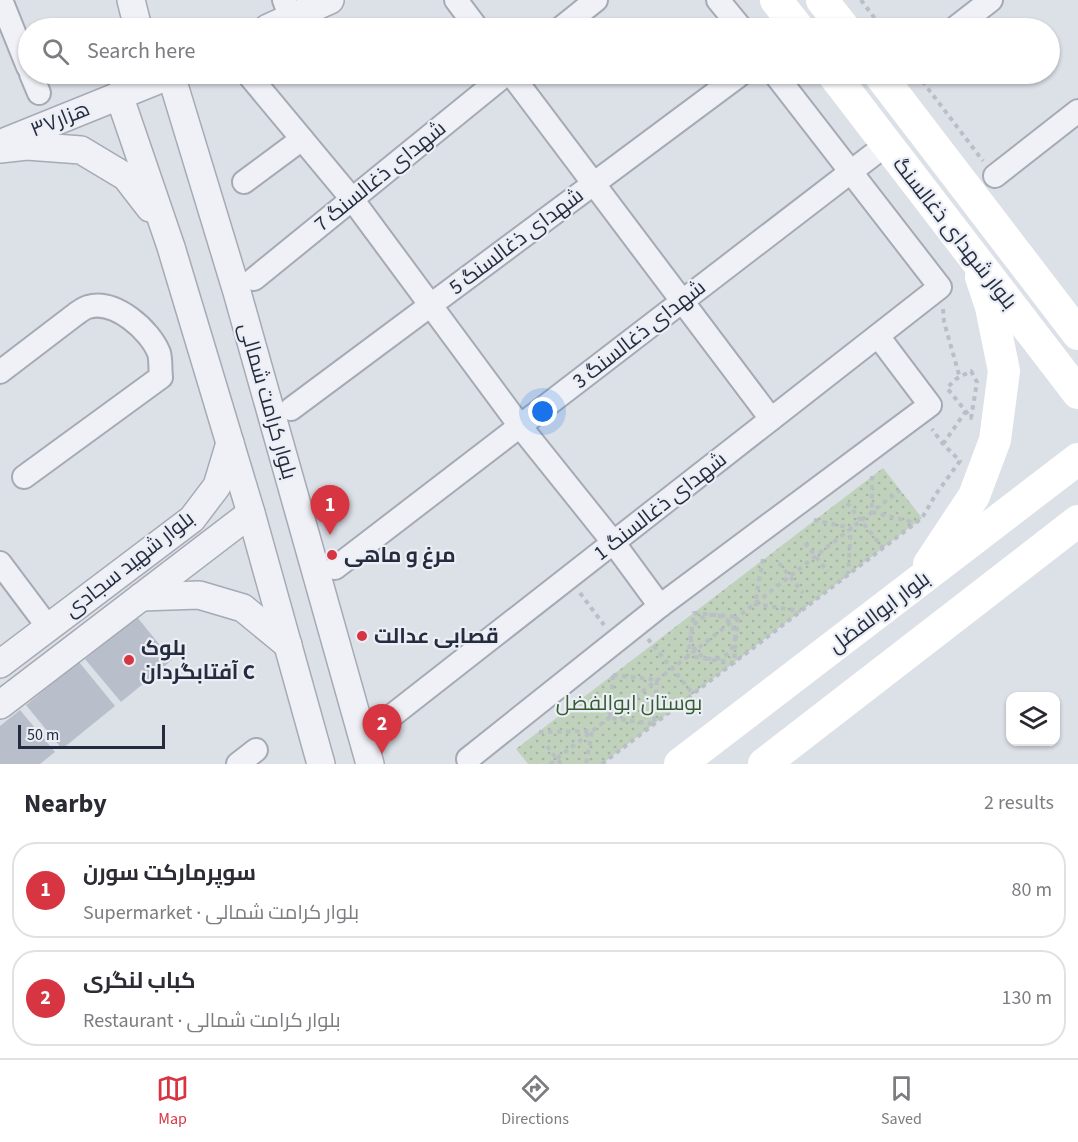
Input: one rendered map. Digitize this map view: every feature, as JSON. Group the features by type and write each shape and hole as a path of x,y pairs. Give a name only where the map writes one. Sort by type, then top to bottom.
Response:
{"main road":[{"path":"776,0 790,18"},
{"path":"822,0 836,18"},
{"name":"بلوار شهدای ذغالسنگ","path":"840,84 1078,393"},
{"name":"بلوار شهدای ذغالسنگ","path":"887,84 1068,311 1078,334"},
{"path":"916,584 974,496 995,440 1004,371 991,307 975,259"},
{"name":"بلوار ابوالفضل","path":"680,764 1078,459"},
{"path":"764,764 1078,521"}],"street":[{"path":"1,0 18,42"},
{"path":"131,0 136,18"},
{"path":"281,16 330,0"},
{"path":"456,0 470,18"},
{"path":"574,18 596,0"},
{"path":"718,0 733,18"},
{"path":"968,18 991,0"},
{"name":"هزار۳۷","path":"0,144 143,84"},
{"name":"بلوار کرامت شمالی","path":"164,84 237,292 370,764"},
{"path":"256,84 352,199 520,426 613,542 660,606"},
{"name":"شهدای ذغالسنگ 7","path":"254,279 494,84"},
{"path":"519,84 771,419"},
{"name":"شهدای ذغالسنگ 5","path":"291,409 728,84"},
{"path":"783,84 940,286"},
{"path":"119,95 171,247 230,443 321,764"},
{"path":"994,176 1078,111"},
{"path":"244,182 302,139"},
{"name":"شهدای ذغالسنگ 3","path":"335,568 886,144"},
{"path":"0,150 27,146 81,150 126,177 151,210 171,247"},
{"name":"شهدای ذغالسنگ 1","path":"380,725 940,286"},
{"path":"0,372 76,314 89,307 111,308 133,320 148,334 159,354 161,377 24,477"},
{"path":"468,759 660,606 930,405 878,336"},
{"name":"بلوار شهید سجادی","path":"0,664 192,519 217,486 230,443"},
{"name":"بلوار شهید سجادی","path":"0,705 250,513"},
{"path":"192,519 212,542"},
{"path":"0,563 48,627"},
{"path":"141,597 199,594 243,608 288,645"},
{"path":"238,764 256,750"}],"path":[{"path":"861,0 874,18"},
{"path":"925,84 994,176"},
{"path":"940,286 944,322 960,378"},
{"path":"971,371 977,382 971,418 947,388 960,378 971,371"},
{"path":"602,764 922,518 960,461 943,444 929,424 930,405"},
{"path":"943,444 966,411"},
{"path":"872,476 872,512"},
{"path":"550,764 900,490"},
{"path":"847,503 883,548"},
{"path":"872,512 916,522"},
{"path":"814,520 851,528"},
{"path":"848,575 851,528"},
{"path":"805,543 828,572"},
{"path":"755,604 763,560"},
{"path":"779,563 803,593"},
{"path":"569,578 616,641"},
{"path":"755,604 801,611"},
{"path":"694,613 738,617"},
{"path":"694,613 699,620"},
{"path":"688,656 694,613"},
{"path":"716,615 730,623 736,640 728,654 722,658 711,659 700,655 695,650 691,635 699,620 716,615"},
{"path":"734,663 738,617"},
{"path":"636,625 693,694"},
{"path":"728,654 734,663"},
{"path":"688,656 734,663"},
{"path":"610,718 613,675 657,680"},
{"path":"654,724 657,680"},
{"path":"610,718 654,724"},
{"path":"539,732 592,731"},
{"path":"586,764 592,731"},
{"path":"547,746 561,764"}],"green space":[{"name":"بوستان ابوالفضل","path":"883,468 922,518 602,764 528,764 516,749"}],"building":[{"name":"بلوک آفتابگردان C","path":"137,617 172,660 121,702 85,659"},
{"path":"79,662 115,706 62,749 26,705"},
{"path":"20,710 55,752 40,764 0,764 0,726"}],"place":[{"name":"سوپرمارکت سورن","path":"330,535"},
{"name":"مرغ و ماهی","path":"332,555"},
{"name":"قصابی عدالت","path":"362,636"},
{"name":"بلوک آفتابگردان C","path":"129,660"},
{"name":"کباب لنگری","path":"382,754"}]}
